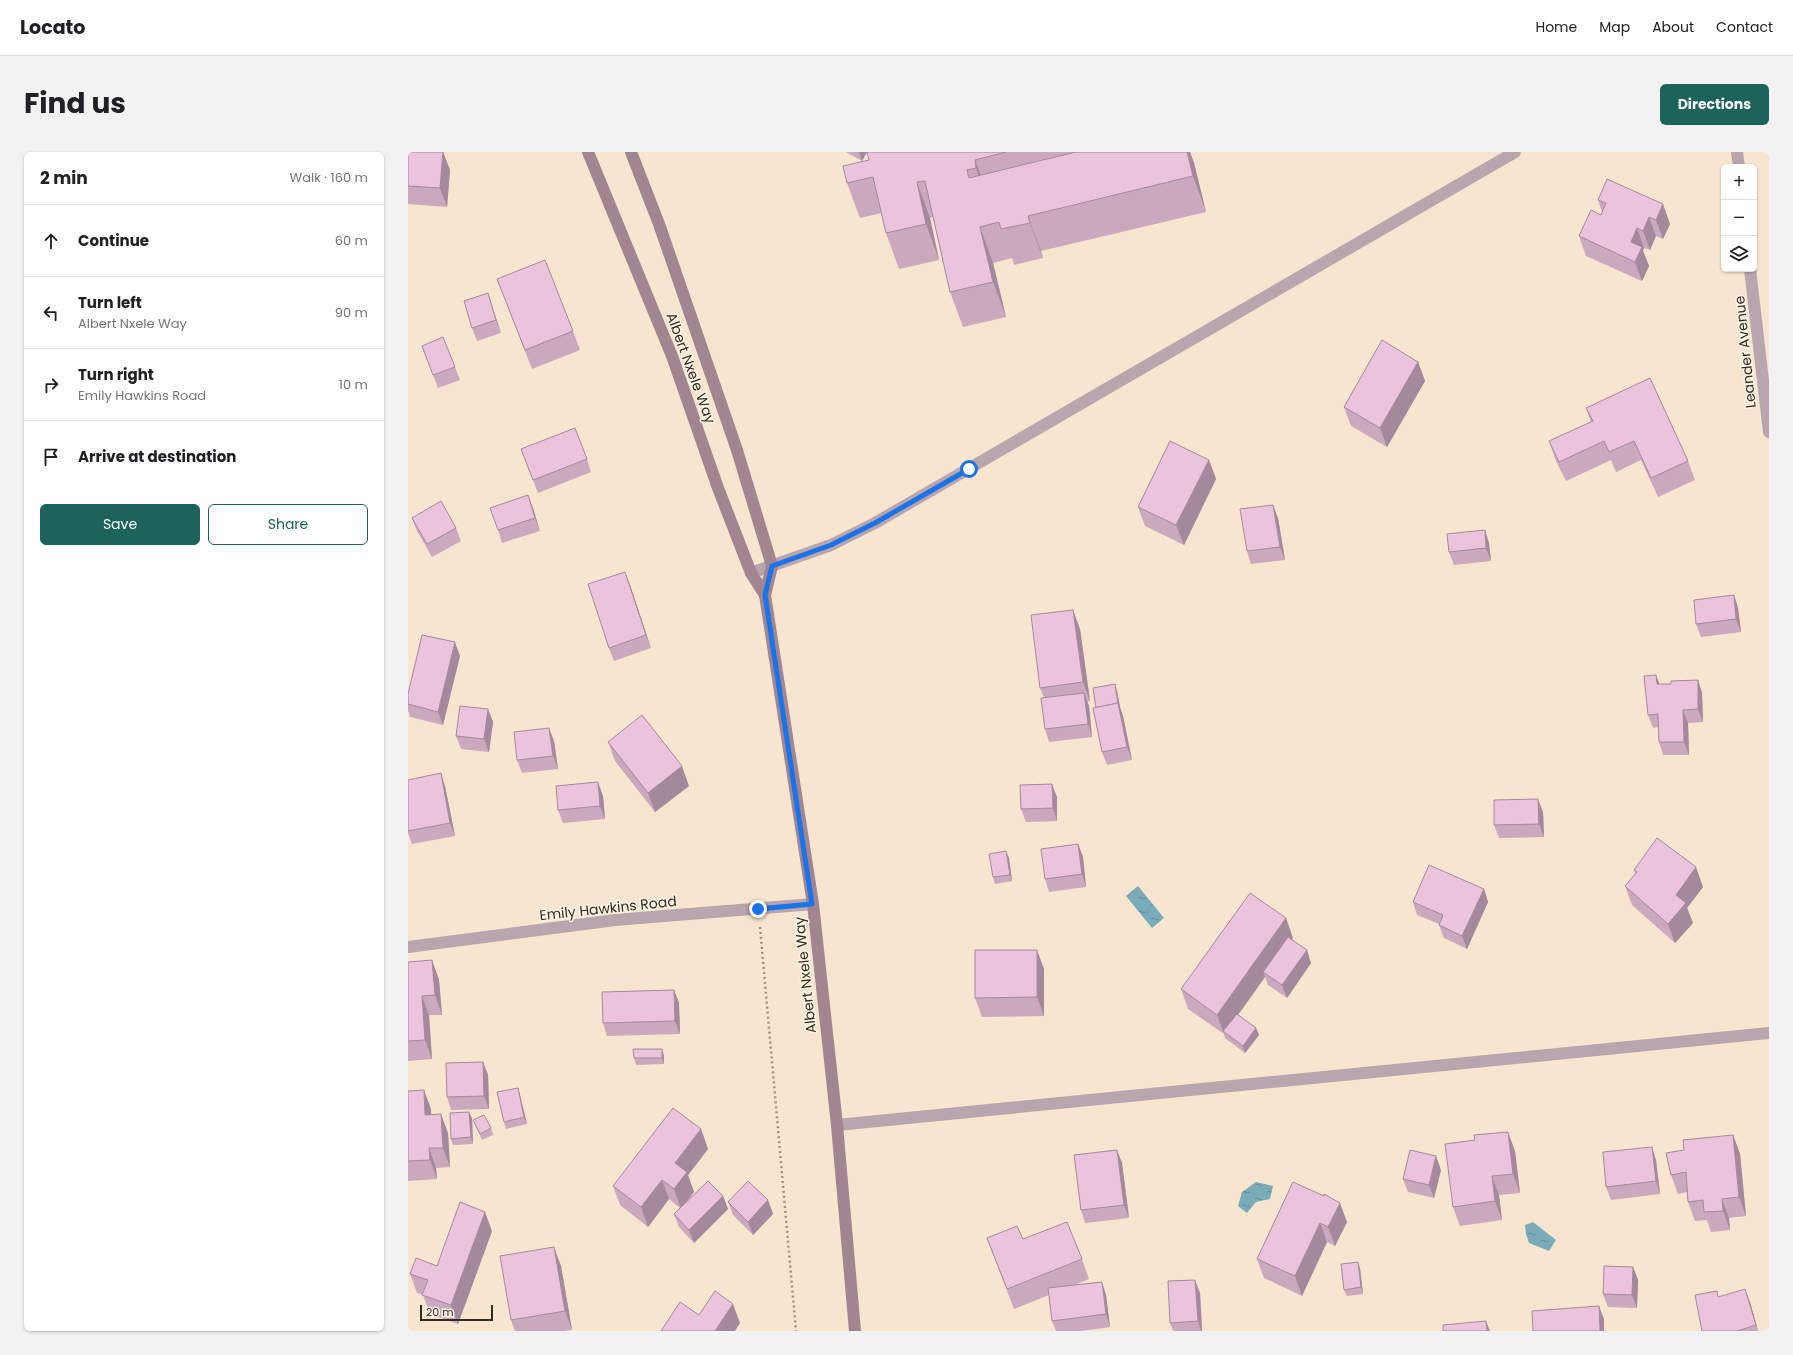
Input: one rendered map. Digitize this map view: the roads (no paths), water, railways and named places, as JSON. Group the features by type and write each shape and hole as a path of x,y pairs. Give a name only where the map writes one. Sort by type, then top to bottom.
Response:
{"main road":[{"name":"Albert Nxele Way","path":"588,152 672,356 718,488 751,573 765,595"},
{"name":"Albert Nxele Way","path":"631,152 659,224 691,321 737,450 772,566 765,595 812,904 837,1125 855,1331"}],"street":[{"path":"751,573 831,545 875,523 1514,152"},
{"path":"1737,152 1739,164"},
{"name":"Leander Avenue","path":"1750,272 1769,432"},
{"name":"Emily Hawkins Road","path":"408,947 615,920 812,904"},
{"path":"837,1125 1769,1033"}],"water":[{"path":"1138,886 1164,918 1152,928 1126,896"},
{"path":"1256,1182 1273,1186 1270,1199 1256,1202 1247,1213 1238,1206 1242,1192"},
{"path":"1533,1222 1556,1240 1549,1251 1529,1243 1525,1225"}]}
